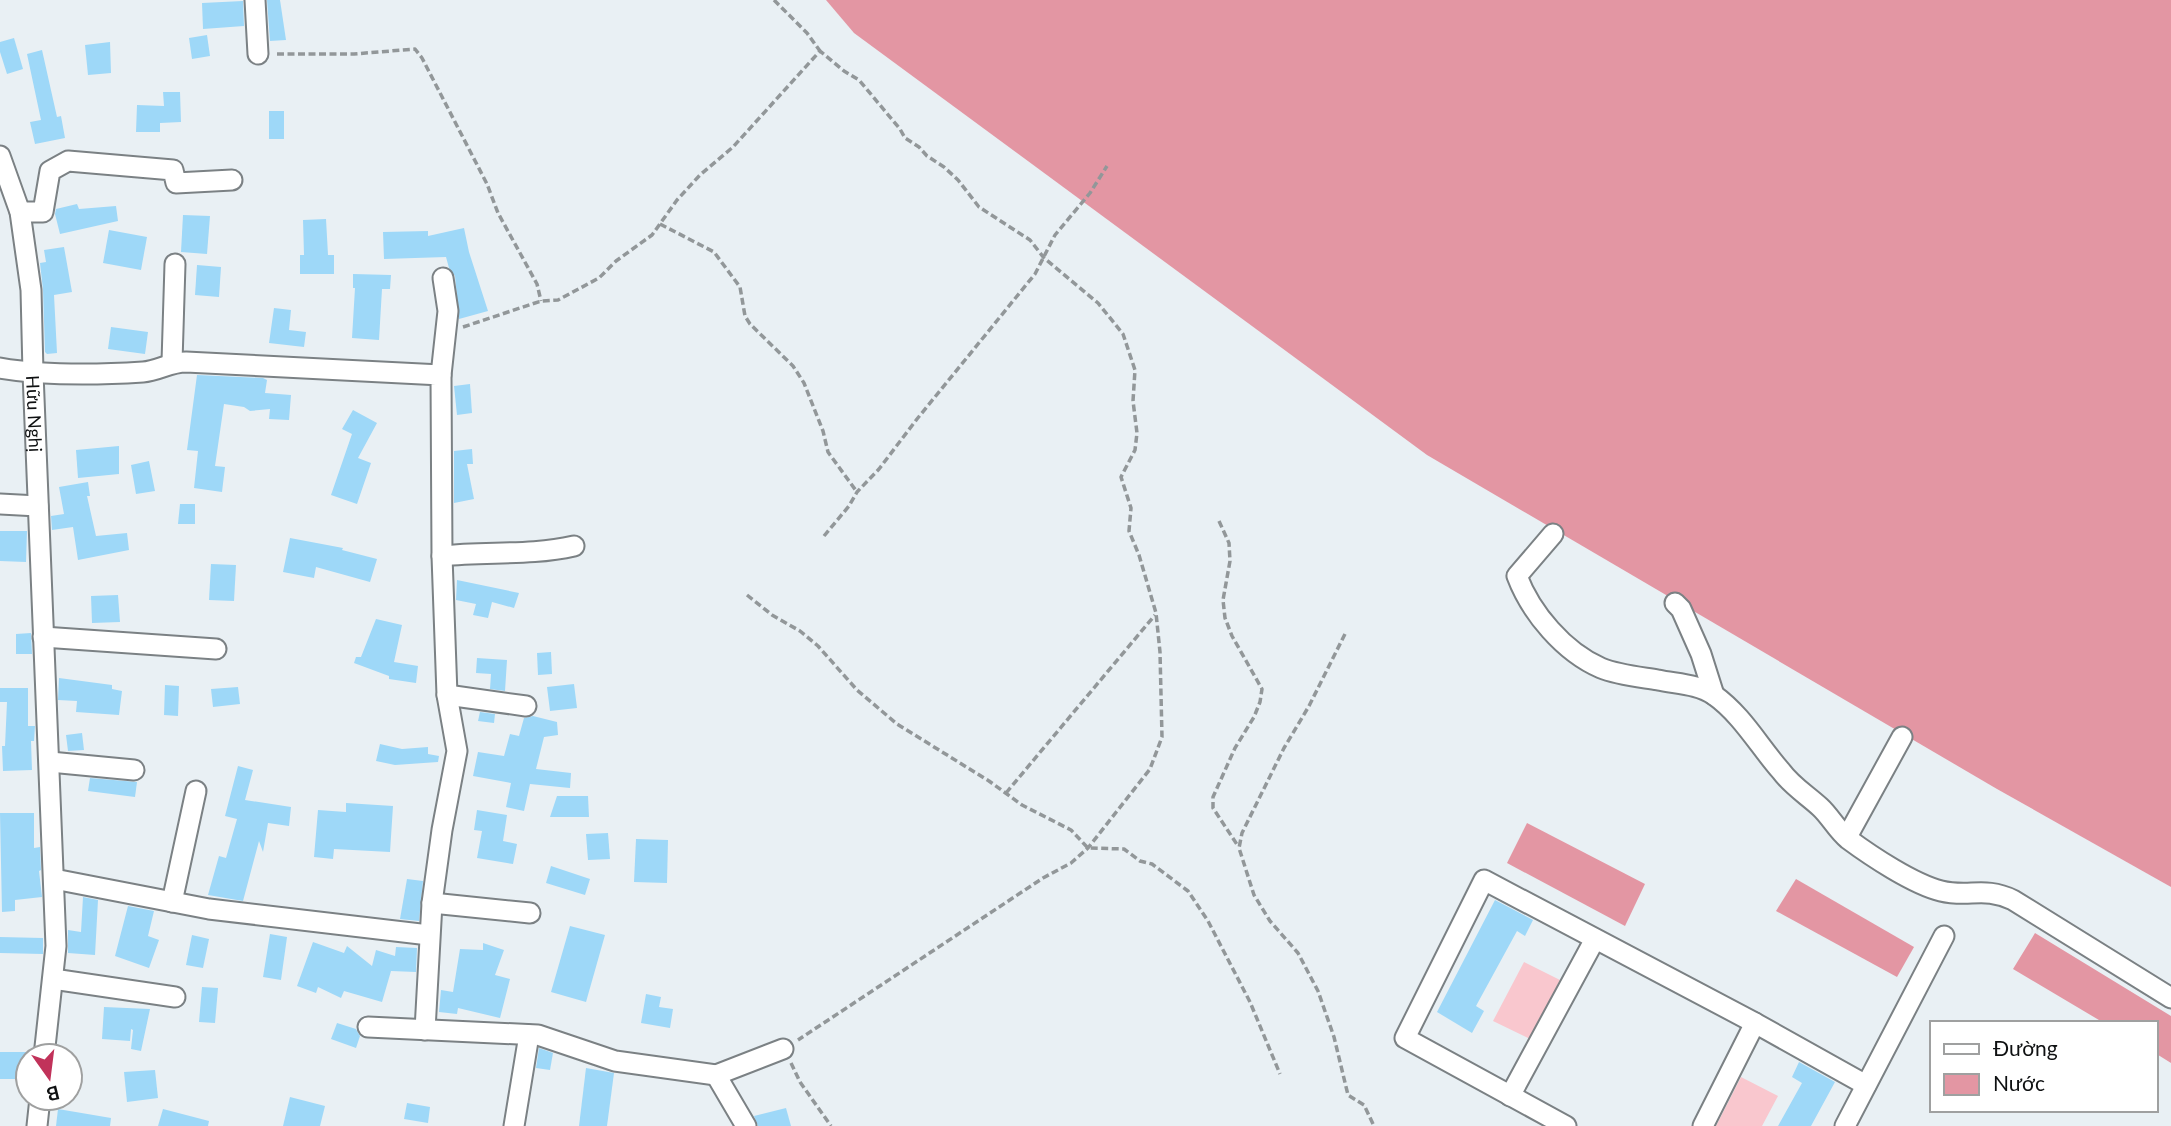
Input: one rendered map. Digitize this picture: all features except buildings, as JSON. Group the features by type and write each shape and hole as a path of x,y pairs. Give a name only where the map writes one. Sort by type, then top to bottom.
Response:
{"street":[{"path":"255,0 258,54"},
{"name":"Hữu Nghị","path":"0,156 20,212 31,290 56,946 46,1042"},
{"path":"20,212 43,212 50,171 68,161 173,170 176,183 232,180"},
{"path":"172,362 175,264"},
{"path":"425,1030 432,903 457,751 447,695 442,556 440,375 448,311 443,278"},
{"path":"0,368 33,373 147,372 172,362 440,375"},
{"path":"0,504 38,506"},
{"path":"1553,534 1517,576 1524,593 1553,632 1576,655 1603,669 1692,686 1714,695 1756,738 1780,771 1798,790 1821,807 1847,837 1914,881 1927,886 1958,893 1987,891 2013,900 2171,998"},
{"path":"442,556 512,554 574,546"},
{"path":"1675,603 1681,609 1701,654 1714,695"},
{"path":"43,637 216,649"},
{"path":"447,695 526,706"},
{"path":"1847,837 1902,737"},
{"path":"50,762 134,770"},
{"path":"172,902 196,790"},
{"path":"54,879 209,909 429,935"},
{"path":"1566,1126 1405,1038 1484,880 1867,1084"},
{"path":"432,903 530,913"},
{"path":"1845,1126 1944,936"},
{"path":"1510,1096 1595,939"},
{"path":"53,979 175,997"},
{"path":"1703,1126 1755,1023"},
{"path":"368,1027 538,1035 615,1061 716,1074 783,1049"},
{"path":"514,1126 530,1035"},
{"path":"716,1074 746,1126"}],"path":[{"path":"774,0 807,33 820,51 859,80 905,138 951,174 979,207 1030,240 1044,258 1098,303 1123,334 1135,370 1133,401 1137,433 1135,450 1121,477 1131,508 1129,531 1156,613 1160,652 1161,737 1150,769 1088,848 1071,863 1043,878 783,1049 800,1082 831,1126"},
{"path":"258,54 354,54 415,49 537,284 541,301"},
{"path":"446,332 541,301 558,300 599,278 616,261 652,235 677,200 700,175 733,147 820,51"},
{"path":"824,536 1035,274 1055,236 1090,193 1107,166"},
{"path":"660,224 714,252 740,287 750,324 793,366 804,383 823,431 828,452 857,492"},
{"path":"1219,521 1229,542 1230,561 1223,600 1224,618 1231,636 1262,689 1257,709 1213,797 1213,808 1239,848 1254,895 1270,921 1298,953 1318,991 1334,1037 1348,1095 1364,1105 1374,1126"},
{"path":"747,595 818,646 857,690 897,724 1022,806 1071,831 1088,848 1124,849 1140,861 1152,864 1188,891 1208,921 1250,1002 1280,1074"},
{"path":"1006,793 1156,613"},
{"path":"1239,848 1242,833 1284,748 1309,706 1345,634"}],"shaded area":[{"path":"1524,962 1560,980 1530,1039 1493,1021"},
{"path":"1741,1077 1778,1096 1762,1126 1716,1126"}],"water":[{"path":"826,0 2171,0 2171,887 1997,789 1427,455 854,33"},
{"path":"1527,823 1645,884 1625,926 1507,863"},
{"path":"1796,879 1914,947 1897,977 1776,911"},
{"path":"2035,933 2171,1016 2171,1063 2157,1054 2157,1021 2101,1021 2013,969"}]}
